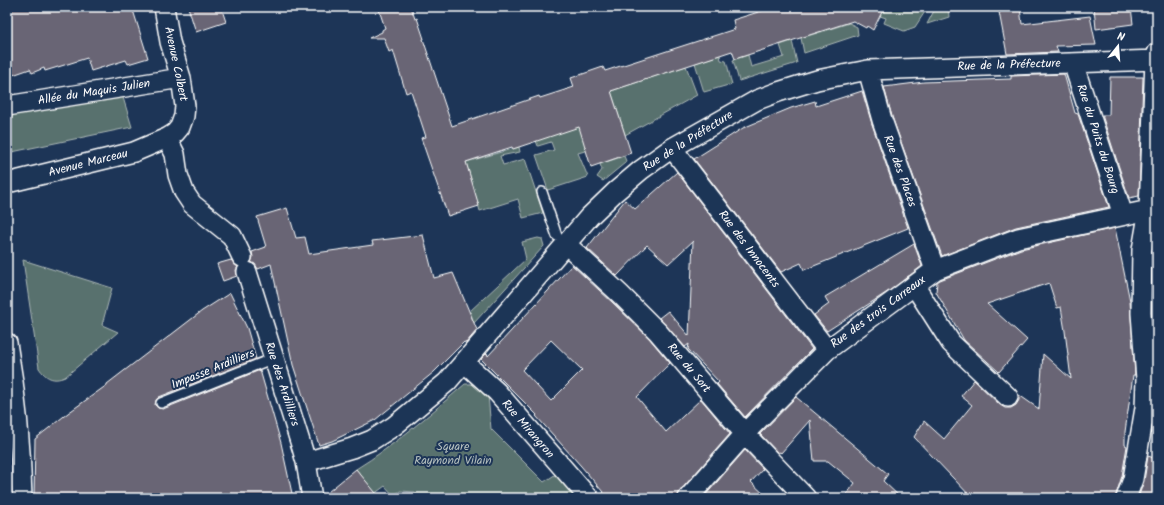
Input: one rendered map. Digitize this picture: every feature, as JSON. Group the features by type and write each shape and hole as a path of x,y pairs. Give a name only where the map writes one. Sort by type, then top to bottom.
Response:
{"street":[{"name":"Avenue Colbert","path":"164,7 170,42 181,78 185,106 184,116 180,126 167,138"},
{"name":"Rue de la Préfecture","path":"306,462 352,448 372,440 394,426 447,382 464,363 561,240 641,170 672,148 757,100 817,80 868,70 1073,63 1156,58"},
{"path":"1126,498 1133,479 1151,405 1146,379 1141,305 1142,250 1149,210 1156,58"},
{"name":"Rue du Puits du Bourg","path":"1073,63 1123,215"},
{"name":"Rue des Places","path":"868,70 882,120 935,270"},
{"name":"Allée du Maquis Julien","path":"7,106 181,78"},
{"name":"Avenue Marceau","path":"7,183 134,152 167,138"},
{"name":"Rue des Ardilliers","path":"167,138 174,154 178,175 184,192 192,204 232,236 244,264 290,406 306,462 312,498"},
{"name":"Rue des Innocents","path":"672,148 827,350"},
{"name":"Rue des trois Carreaux","path":"688,498 745,434 827,350 935,270 1018,238 1149,210"},
{"name":"Rue du Sort","path":"561,240 620,294 658,332 745,434 806,498"},
{"path":"914,285 951,343 1008,397"},
{"path":"7,342 13,376 12,418 20,453 22,498"},
{"name":"Rue Mirangron","path":"464,363 497,392 589,498"}],"lane":[{"path":"542,192 561,240"},
{"name":"Impasse Ardilliers","path":"161,403 274,358"}],"green space":[{"path":"897,7 928,7 915,27 904,31 884,23 886,18 880,16 879,13"},
{"path":"936,7 948,7 949,17 927,24"},
{"path":"849,23 857,27 858,35 804,53 801,38"},
{"path":"792,41 797,63 739,81 733,60 748,55 751,67 784,57 780,45"},
{"path":"720,55 721,60 726,61 732,84 704,92 695,63"},
{"path":"686,66 697,95 625,135 611,91"},
{"path":"121,91 132,127 7,153 7,107"},
{"path":"586,122 595,148 578,153 588,177 548,190 536,155 554,150 551,142 538,146 536,141"},
{"path":"519,147 520,152 500,156 503,165 525,159 543,213 523,218 518,199 480,211 466,162"},
{"path":"624,156 626,161 625,163 603,181 597,177 602,170 600,164"},
{"path":"538,238 542,239 544,246 474,323 470,311 526,259 522,242"},
{"path":"23,260 112,288 102,325 118,332 65,377 53,379 47,377 39,368"},
{"name":"Square Raymond Vilain","path":"465,384 477,384 488,395 491,429 544,482 556,474 577,498 419,498 415,492 400,491 394,496 385,486 374,494 356,469 425,418"}],"building":[{"path":"7,7 132,7 148,58 128,64 126,60 91,71 87,58 45,71 44,68 32,73 30,69 7,77"},
{"path":"188,7 221,7 226,22 196,32"},
{"path":"378,7 411,7 415,19 417,18 452,126 539,96 540,98 574,87 571,78 603,67 605,71 735,29 733,20 774,7 885,7 885,11 882,12 873,30 853,21 735,59 732,51 611,91 631,153 591,167 579,127 513,149 512,147 466,162 479,206 448,216 421,138 426,137 411,91 406,93 393,50 389,52 384,38 369,38 382,32 385,28"},
{"path":"1094,7 1131,7 1133,24 1096,29"},
{"path":"1020,8 1022,24 1090,16 1096,45 1056,46 1058,52 1007,54 999,12"},
{"path":"1064,74 1075,113 1078,114 1109,207 1016,227 942,256 892,117 884,87 924,82 1011,79 1011,76"},
{"path":"1110,77 1143,77 1139,196 1129,198 1102,115 1109,115"},
{"path":"862,91 908,228 804,270 801,263 781,272 694,159 743,128 791,108 815,101 816,106"},
{"path":"677,172 812,349 745,417 717,384 719,382 688,349 689,344 685,347 659,318 668,311 689,336 693,241 668,264 647,245 617,276 587,248 625,200 635,209"},
{"path":"287,208 296,238 305,237 309,254 373,245 372,241 423,235 434,278 453,273 477,330 466,343 464,342 434,372 375,420 332,441 319,445 293,365 271,264 258,269 255,264 251,262 253,257 252,252 266,247 257,217"},
{"path":"1115,228 1130,301 1135,375 1133,375 1125,432 1125,445 1127,446 1122,476 1115,498 972,498 914,437 924,421 944,439 972,405 961,396 974,380 1005,408 1011,408 1016,405 1019,400 1019,395 1039,409 1043,354 1071,379 1065,331 1061,307 1057,308 1049,283 987,304 1027,340 999,372 964,340 936,292 937,282 1021,249"},
{"path":"914,244 922,266 889,291 827,331 814,315 829,304 825,297"},
{"path":"231,260 238,267 236,270 237,276 223,281 217,264"},
{"path":"572,265 650,339 670,363 637,397 666,432 701,399 730,434 680,491 677,498 608,498 536,416 537,415 481,359 487,353 488,356","holes":["551,340 582,370 551,401 522,370"]},
{"path":"230,293 247,328 256,359 159,397 156,400 155,405 158,408 163,409 260,370 281,443 293,498 34,498 35,439 202,311"},
{"path":"796,397 888,474 883,481 901,498 844,498 855,483 828,461 814,461 810,420 781,453 778,453 760,434"},
{"path":"745,450 763,469 751,482 768,498 703,498"},
{"path":"1148,456 1157,459 1157,498 1138,498 1144,481"},
{"path":"356,469 380,498 323,498 323,496"}]}
